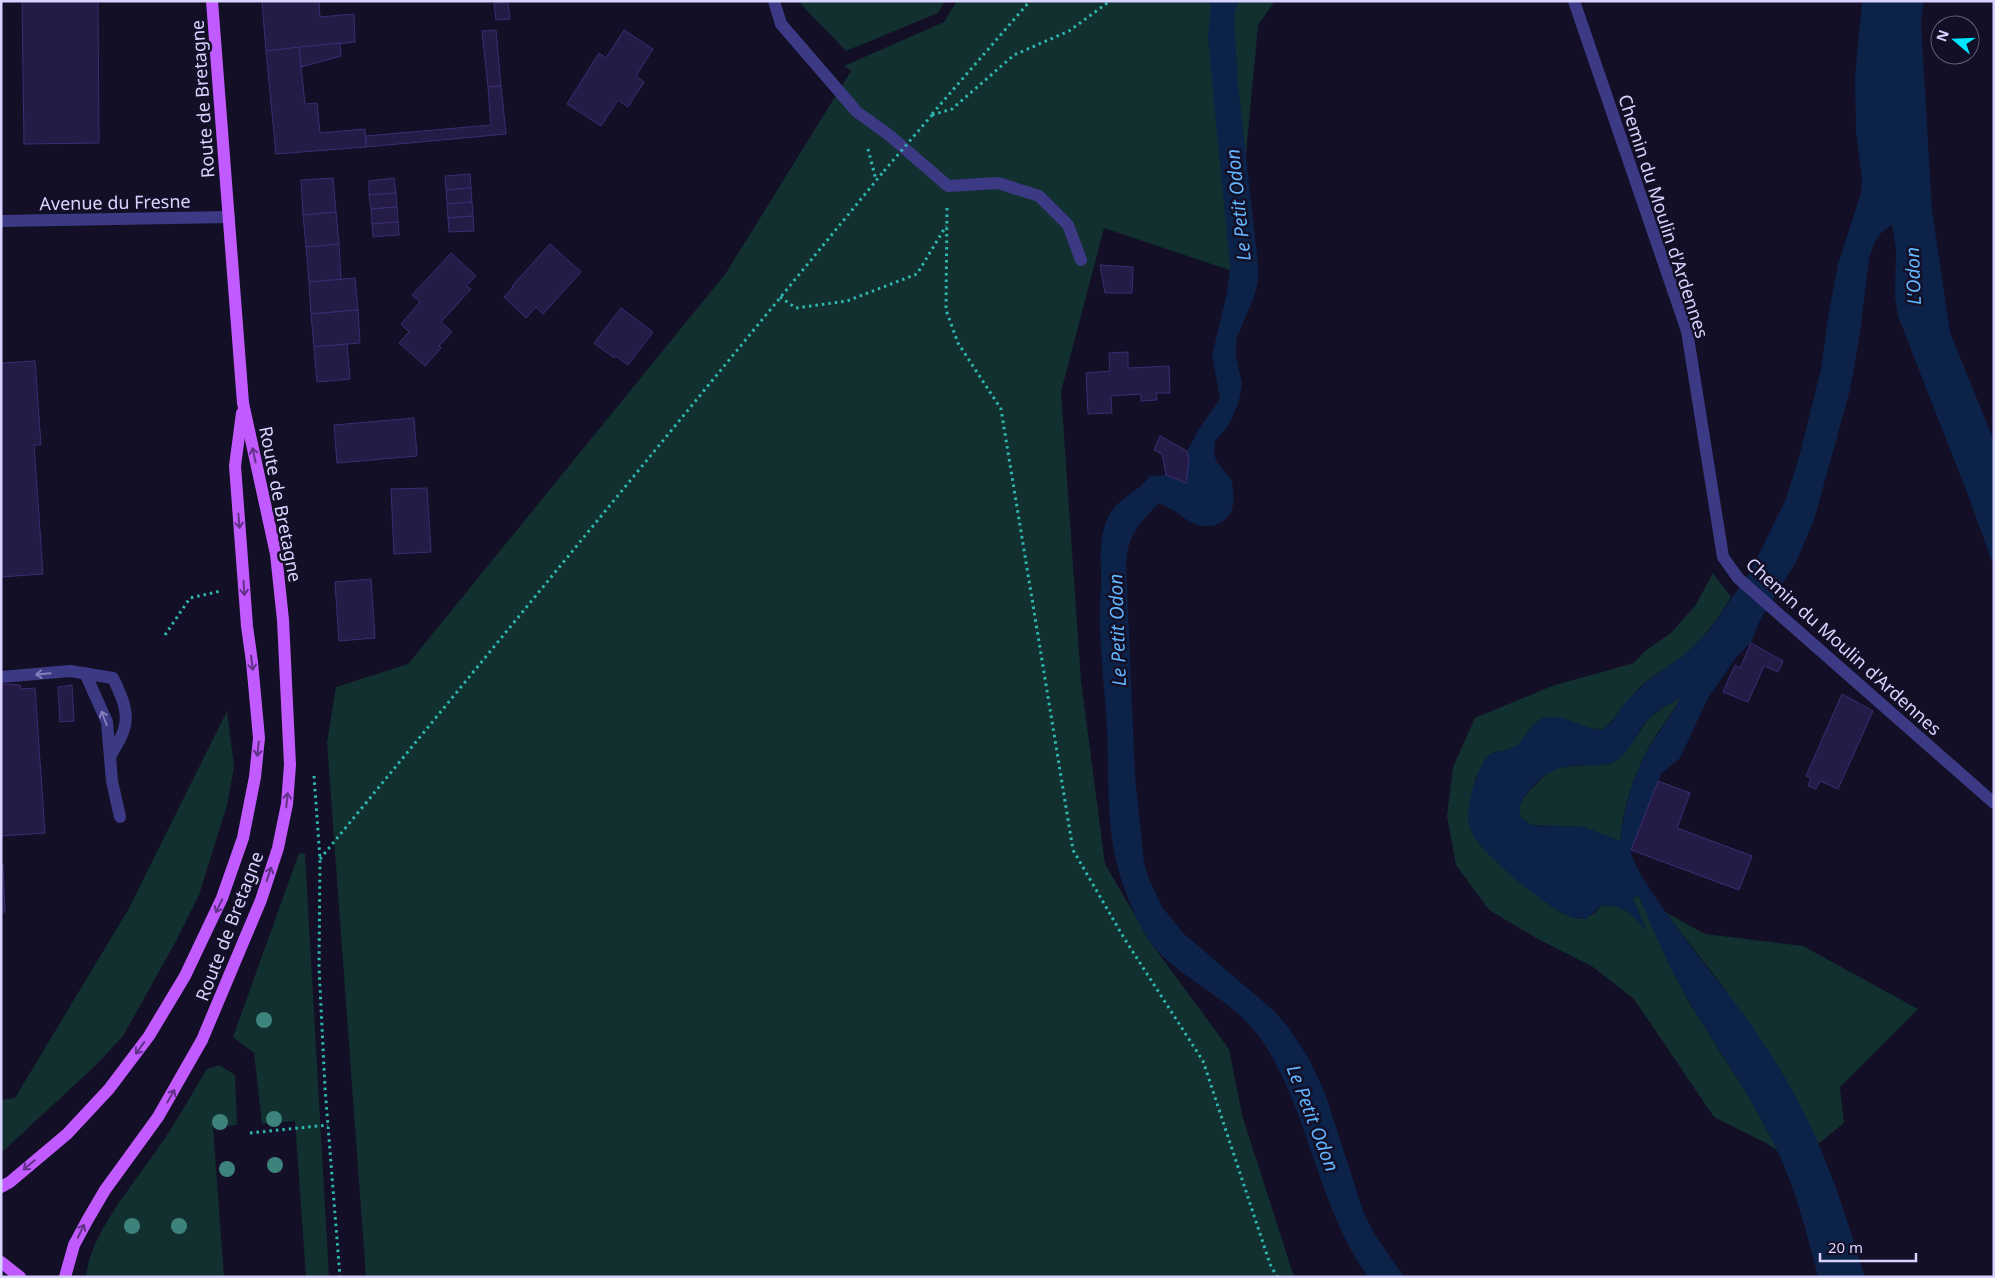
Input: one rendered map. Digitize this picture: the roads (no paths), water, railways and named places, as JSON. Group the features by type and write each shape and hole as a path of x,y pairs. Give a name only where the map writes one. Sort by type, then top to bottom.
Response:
{"main road":[{"name":"Route de Bretagne","path":"65,1277 74,1245 88,1218 105,1190 158,1116 202,1040 261,900 278,848 287,804 290,764 283,620 276,554 243,403 212,1"},
{"name":"Route de Bretagne","path":"1,1187 10,1182 67,1134 109,1090 149,1036 185,976 218,907 242,838 255,777 259,738 247,626 235,466 243,403"},
{"path":"1,1262 20,1277"}],"street":[{"path":"774,1 781,24 858,112 948,186 998,183 1039,196 1068,225 1081,260"},
{"name":"Chemin du Moulin d'Ardennes","path":"1574,1 1687,331 1723,557 1738,578 1994,803"},
{"name":"Avenue du Fresne","path":"1,221 229,217"},
{"path":"1,677 70,671 112,678 121,694 125,709 125,729 111,755"},
{"path":"85,673 106,722 111,755 112,781 120,818"}],"water":[{"name":"Le Petit Odon","path":"1211,1 1238,1 1234,17 1238,85 1258,264 1258,281 1254,297 1236,340 1236,357 1242,384 1238,404 1229,425 1215,441 1214,452 1216,461 1232,480 1234,501 1231,513 1222,522 1213,526 1200,526 1159,503 1141,522 1133,534 1128,548 1126,565 1135,775 1144,863 1162,907 1183,933 1274,1011 1289,1028 1309,1059 1325,1093 1363,1211 1375,1235 1404,1277 1368,1277 1338,1224 1296,1109 1270,1053 1255,1031 1237,1013 1172,964 1151,943 1139,924 1130,903 1119,871 1113,844 1109,811 1107,728 1100,623 1103,532 1113,509 1150,476 1166,475 1186,483 1189,461 1187,451 1199,429 1220,399 1212,355 1227,293 1230,267 1208,38"},
{"name":"L'Odon","path":"1862,1 1924,1 1921,22 1932,210 1950,332 1994,441 1994,567 1898,316 1895,297 1896,249 1892,225 1882,232 1874,243 1869,259 1860,333 1850,390 1814,520 1796,562 1760,620 1751,643 1737,656 1708,698 1680,758 1661,774 1631,850 1642,877 1654,895 1750,1023 1779,1067 1816,1138 1837,1191 1865,1277 1818,1277 1795,1196 1777,1150 1747,1094 1683,990 1650,924 1639,896 1633,898 1646,931 1632,915 1615,906 1601,906 1586,919 1567,915 1525,887 1486,852 1471,831 1468,815 1474,785 1487,757 1491,754 1513,748 1535,723 1545,718 1564,718 1602,730 1612,722 1624,704 1646,682 1683,656 1708,632 1750,572 1786,499 1800,454 1821,369 1838,264 1861,193 1862,179 1856,133 1855,76","holes":["1680,699 1657,735 1637,772 1628,799 1620,841 1583,827 1532,825 1521,818 1520,808 1523,799 1541,778 1563,767 1604,764 1617,760 1628,749 1650,717"]}]}
